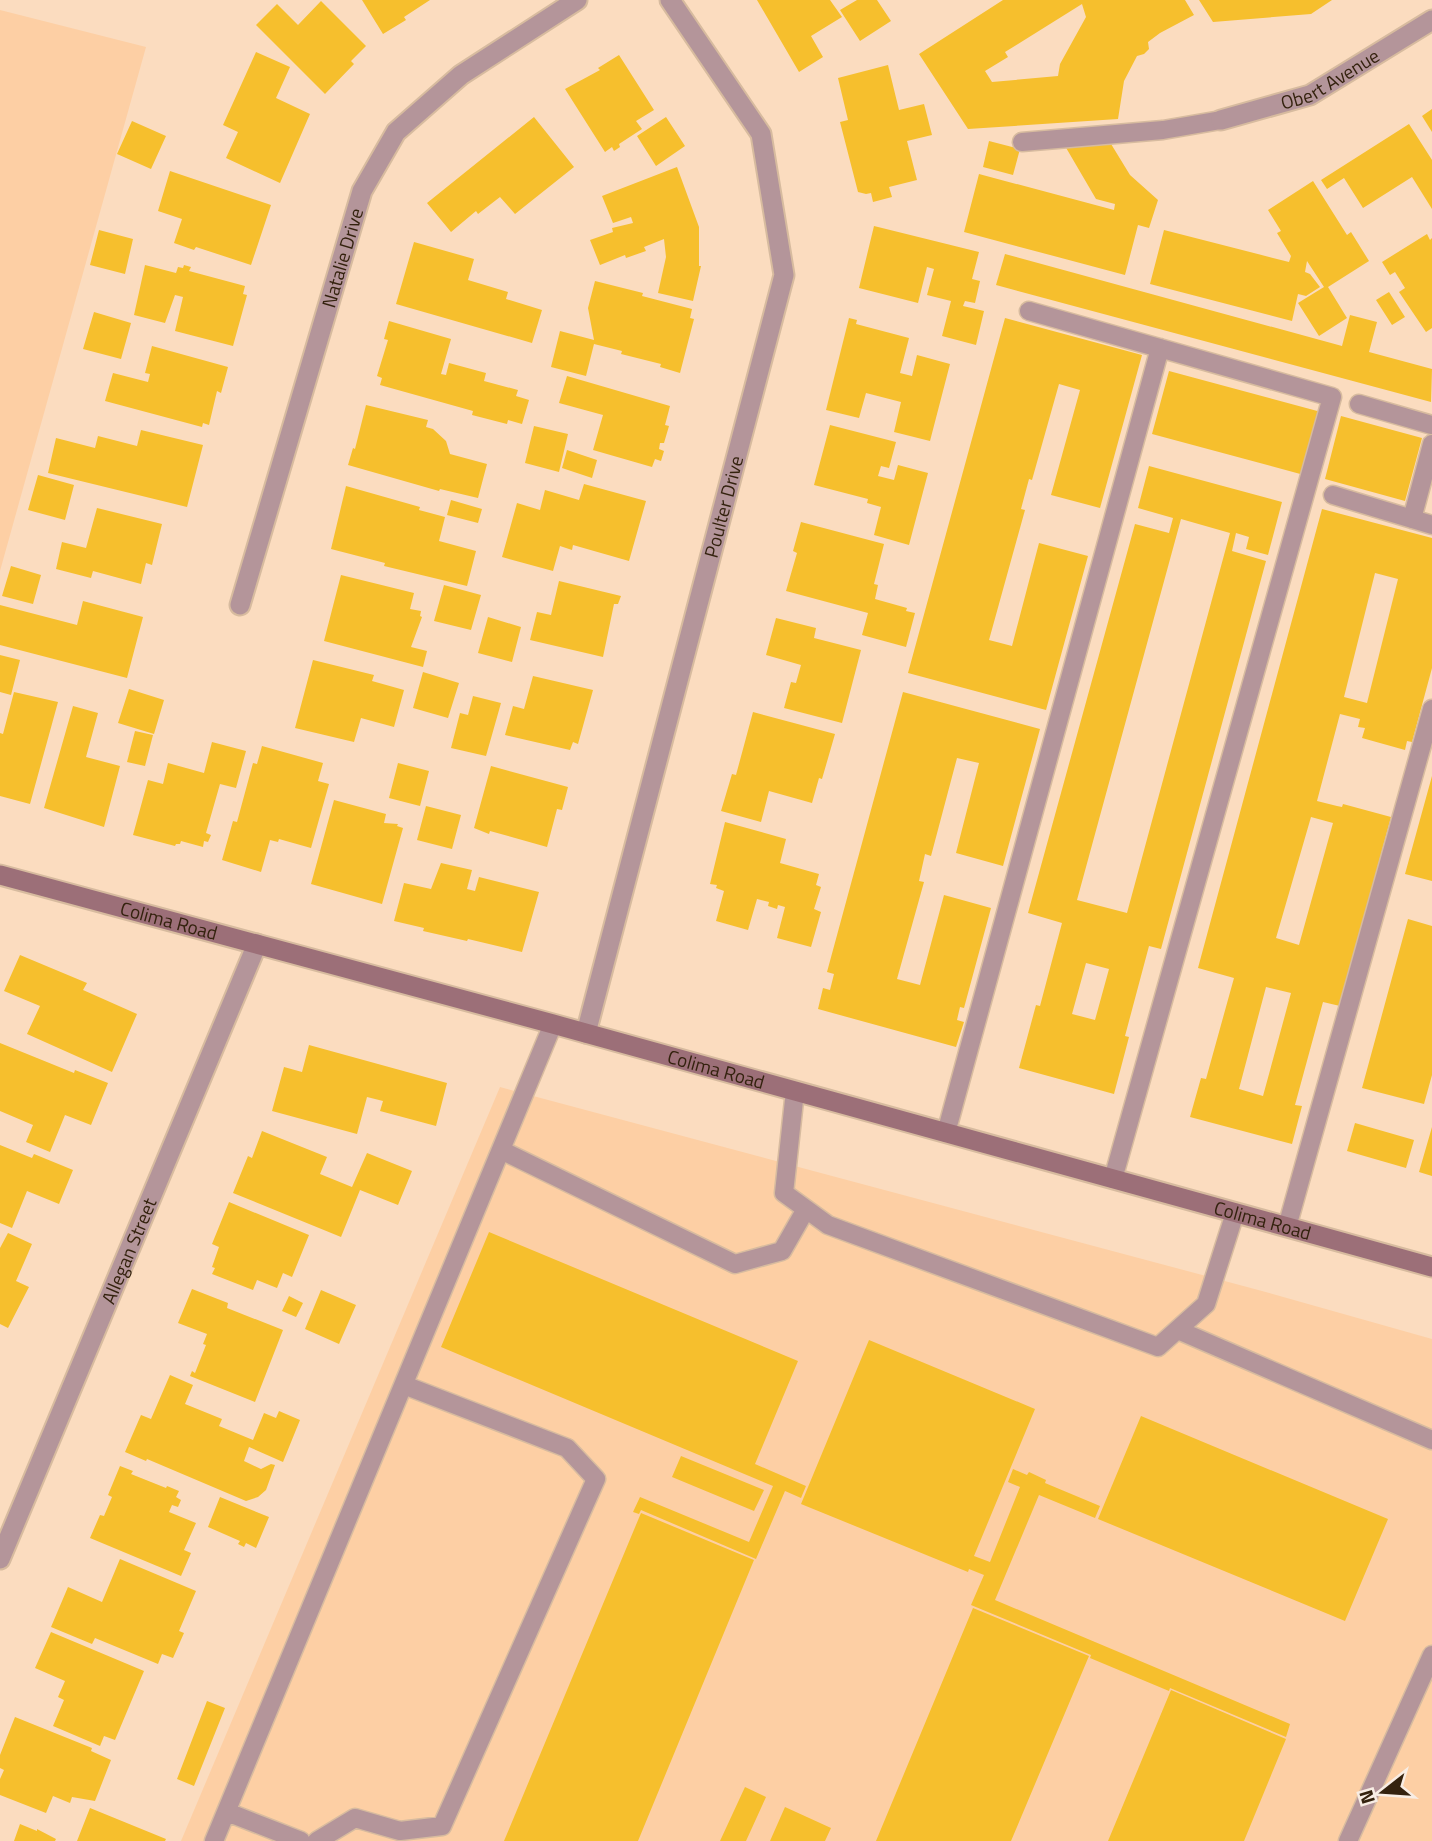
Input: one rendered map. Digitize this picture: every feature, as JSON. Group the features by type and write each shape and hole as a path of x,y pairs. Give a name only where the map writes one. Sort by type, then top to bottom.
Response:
{"main road":[{"name":"Colima Road","path":"0,875 553,1024 1432,1267"}],"street":[{"name":"Natalie Drive","path":"240,605 362,191 396,132 461,75 578,0"},
{"name":"Poulter Drive","path":"586,1034 784,275 761,134 670,0"},
{"name":"Obert Avenue","path":"1221,120 1310,95 1432,20"},
{"name":"Allegan Street","path":"0,1559 257,944"}],"lane":[{"path":"1022,142 1163,130 1221,120"},
{"path":"1029,311 1332,397 1113,1179"},
{"path":"946,1133 1160,348"},
{"path":"1359,404 1432,425"},
{"path":"1412,519 1432,444"},
{"path":"1333,495 1432,525"},
{"path":"1287,1227 1432,709"},
{"path":"214,1841 553,1024"},
{"path":"795,1091 784,1192 828,1225 1158,1347 1206,1304 1235,1213"},
{"path":"501,1150 735,1264 782,1251 806,1209"},
{"path":"1178,1330 1432,1440"},
{"path":"317,1841 355,1818 400,1831 442,1826 596,1479 567,1448 404,1385"},
{"path":"1348,1841 1432,1655"},
{"path":"227,1812 301,1841"}],"shaded area":[{"path":"0,10 146,47 0,571"},
{"path":"500,1087 1432,1339 1432,1841 181,1841"}],"building":[{"path":"362,0 430,0 404,17 406,20 383,34"},
{"path":"757,0 830,0 842,17 811,36 823,57 799,72"},
{"path":"857,0 877,0 891,21 860,41 840,10"},
{"path":"1003,0 1185,0 1194,15 1160,33 1148,42 1149,49 1144,54 1137,56 1124,81 1118,119 968,129 919,54","holes":["1082,4 1086,17 1060,64 1058,76 992,82 985,71 1008,57 1005,52"]},
{"path":"1199,0 1332,0 1311,14 1213,22"},
{"path":"321,1 366,46 351,61 354,64 325,94 256,25 277,4 298,25"},
{"path":"256,52 290,67 276,98 310,114 280,183 226,158 238,132 223,125"},
{"path":"619,55 654,110 636,121 642,129 619,144 620,147 614,151 612,147 605,152 565,89 600,70 598,68"},
{"path":"888,65 899,110 924,104 932,135 907,141 917,180 889,187 892,197 873,202 871,193 858,192 840,122 848,120 838,78"},
{"path":"1432,109 1432,132 1422,116"},
{"path":"534,117 574,167 515,214 500,197 478,214 476,211 451,232 427,203"},
{"path":"666,117 685,146 656,166 637,136"},
{"path":"132,121 166,136 151,169 117,154"},
{"path":"1409,124 1432,160 1432,209 1412,177 1363,208 1344,178 1327,189 1321,180"},
{"path":"1108,139 1130,175 1158,200 1149,228 1138,225 1125,275 964,232 979,174 1114,210 1115,204 1096,199 1065,146"},
{"path":"989,141 1020,149 1013,175 983,167"},
{"path":"677,167 699,227 701,266 693,301 658,293 666,257 664,239 644,247 646,251 626,258 625,255 600,265 590,240 613,232 612,228 633,223 631,217 613,223 602,196"},
{"path":"170,171 271,205 251,265 196,247 194,250 174,243 182,219 158,211"},
{"path":"1313,181 1347,235 1351,232 1369,261 1328,287 1347,318 1319,336 1298,303 1324,287 1307,261 1305,272 1310,274 1320,287 1306,296 1298,294 1292,321 1150,284 1164,230 1289,262 1291,256 1277,233 1281,231 1268,210"},
{"path":"874,226 979,252 972,279 980,281 975,303 965,301 963,306 984,311 976,345 942,336 951,301 927,295 934,269 927,267 918,303 859,288"},
{"path":"99,230 133,239 125,274 90,265"},
{"path":"1427,234 1430,240 1432,238 1432,328 1426,332 1399,292 1405,288 1395,272 1390,275 1382,262"},
{"path":"414,242 474,259 468,280 508,292 506,299 542,310 532,343 396,304"},
{"path":"1005,254 1342,346 1350,315 1377,322 1369,352 1432,369 1431,402 996,285"},
{"path":"145,265 176,273 178,267 183,268 184,265 191,267 189,271 245,286 243,294 247,295 233,346 175,331 183,297 175,295 165,323 134,315"},
{"path":"595,281 692,309 690,318 694,319 680,373 660,367 661,364 594,344 586,376 551,367 560,331 594,340 588,308"},
{"path":"1389,292 1405,317 1392,325 1376,300"},
{"path":"94,312 131,323 121,359 83,349"},
{"path":"849,318 857,320 856,324 909,338 900,373 912,376 917,355 950,364 930,441 894,432 901,402 866,393 859,418 826,410"},
{"path":"1005,318 1142,355 1100,508 1051,495 1080,390 1059,384 1032,480 1029,479 1021,509 1025,510 989,640 1012,646 1039,543 1088,556 1046,710 908,673"},
{"path":"389,321 451,339 441,374 446,375 449,363 486,373 484,381 518,390 516,396 529,400 522,424 508,420 507,424 472,415 473,411 380,385 382,378 377,376 388,340 384,339"},
{"path":"152,346 228,367 221,393 217,391 209,425 203,423 202,427 105,401 113,373 148,382 150,374 145,373"},
{"path":"1169,371 1321,412 1304,475 1152,434"},
{"path":"567,376 670,406 665,425 669,426 664,443 660,443 659,449 664,451 661,461 655,459 652,467 593,450 603,415 559,403"},
{"path":"366,405 428,420 426,427 433,429 446,441 450,454 487,464 478,498 440,489 439,491 348,465 353,448 355,449"},
{"path":"1341,416 1422,438 1405,501 1325,479"},
{"path":"830,425 896,442 889,468 881,466 878,476 894,480 898,465 928,473 909,545 874,535 881,507 867,503 868,499 814,485"},
{"path":"534,426 568,434 559,472 525,463"},
{"path":"141,430 203,445 187,507 48,473 56,438 95,448 98,436 137,446"},
{"path":"567,450 597,460 592,478 562,468"},
{"path":"1149,466 1282,502 1268,555 1246,549 1249,537 1236,533 1232,551 1266,561 1161,949 1149,946 1125,1036 1129,1037 1114,1094 1019,1068 1036,1005 1040,1006 1062,923 1028,913 1135,524 1169,533 1173,518 1138,508","holes":["1181,519 1230,533 1127,913 1077,900","1086,963 1109,969 1095,1020 1072,1014"]},
{"path":"38,475 74,485 65,520 28,510"},
{"path":"584,484 646,501 629,561 573,545 572,550 560,546 553,571 502,557 517,503 540,510 545,490 579,500"},
{"path":"346,486 445,517 439,541 476,551 467,586 384,566 385,563 331,549"},
{"path":"451,500 482,509 478,523 447,515"},
{"path":"97,508 162,524 152,565 146,563 141,584 93,571 91,578 56,569 62,542 86,548"},
{"path":"1322,509 1432,538 1432,668 1412,742 1407,741 1405,750 1362,738 1365,728 1358,727 1360,719 1340,714 1317,801 1342,807 1343,804 1391,817 1340,1006 1323,1002 1295,1105 1302,1106 1292,1144 1190,1117 1201,1078 1206,1079 1234,978 1198,968","holes":["1375,573 1398,579 1367,703 1344,697","1311,817 1333,823 1299,945 1276,938","1266,987 1291,993 1263,1096 1239,1089"]},
{"path":"801,522 884,544 874,584 878,585 875,599 915,613 906,647 862,635 868,613 786,591 797,553 793,551"},
{"path":"11,566 41,575 33,604 2,596"},
{"path":"341,575 414,593 410,609 421,611 422,617 411,647 427,651 423,667 324,641"},
{"path":"559,581 621,596 618,604 614,604 603,657 530,640 537,612 551,615"},
{"path":"444,585 481,595 471,630 434,621"},
{"path":"83,601 143,617 127,678 0,645 0,605 77,625"},
{"path":"488,617 521,627 512,662 478,653"},
{"path":"776,618 816,628 814,638 861,650 842,723 784,708 791,682 796,683 801,665 766,655"},
{"path":"0,655 20,660 11,695 0,692"},
{"path":"313,660 374,675 372,681 404,690 394,727 361,718 354,742 295,728"},
{"path":"423,672 459,683 448,718 413,708"},
{"path":"533,676 593,690 578,744 573,742 570,750 505,735 513,706 524,709"},
{"path":"129,689 164,700 154,734 118,723"},
{"path":"14,692 58,702 30,804 0,796 0,733 3,734"},
{"path":"903,692 1040,729 1003,866 956,853 979,763 957,758 931,856 925,854 919,881 924,882 897,979 920,985 944,895 991,908 964,1008 960,1007 957,1020 964,1022 956,1047 818,1009 823,988 830,990 834,974 827,972"},
{"path":"473,696 501,703 486,756 451,748 460,713 468,715"},
{"path":"73,706 98,713 86,757 120,766 104,827 44,808"},
{"path":"753,712 835,734 812,803 769,791 761,822 721,811 732,774 736,775"},
{"path":"135,731 153,735 145,766 127,762"},
{"path":"212,742 246,751 236,788 220,784 206,833 211,835 208,842 204,841 203,847 181,841 175,846 133,835 148,780 163,784 168,763 204,773"},
{"path":"262,746 323,763 318,781 329,784 311,848 279,839 278,842 270,840 261,872 222,860 233,821 237,822 253,763 257,764"},
{"path":"398,763 429,771 420,806 389,798"},
{"path":"491,766 568,787 562,810 557,809 547,847 474,828"},
{"path":"1432,776 1432,881 1405,874"},
{"path":"334,800 386,814 384,823 398,824 397,826 403,828 382,904 311,884"},
{"path":"426,806 461,815 452,849 417,840"},
{"path":"725,822 786,839 780,863 819,874 816,885 821,887 814,909 821,912 811,947 777,938 785,907 778,905 777,909 768,906 769,902 757,899 748,930 716,921 724,891 716,888 717,885 710,884"},
{"path":"441,863 472,870 467,889 475,891 479,877 539,892 522,952 423,931 424,928 394,921 404,883 431,889"},
{"path":"1408,919 1432,926 1432,1075 1424,1104 1362,1088"},
{"path":"20,955 87,983 83,990 137,1014 112,1072 27,1034 40,1006 4,991"},
{"path":"0,1043 74,1073 75,1070 108,1083 91,1125 65,1115 50,1152 26,1142 33,1125 0,1111"},
{"path":"309,1045 447,1083 436,1126 380,1111 383,1101 367,1097 357,1134 272,1111 284,1067 302,1072"},
{"path":"1355,1123 1414,1140 1406,1168 1347,1151"},
{"path":"1432,1127 1432,1176 1419,1172"},
{"path":"262,1131 327,1157 320,1174 352,1187 367,1153 412,1171 398,1205 360,1190 341,1237 233,1193 248,1156 252,1158"},
{"path":"0,1145 32,1158 34,1154 73,1170 59,1204 27,1191 12,1228 0,1223"},
{"path":"229,1202 309,1235 292,1277 283,1273 277,1288 257,1280 253,1290 212,1274 219,1247 212,1244"},
{"path":"489,1232 798,1361 755,1464 806,1486 801,1498 785,1491 756,1559 641,1510 639,1514 633,1512 640,1497 749,1542 773,1486 441,1347"},
{"path":"8,1233 32,1244 16,1281 29,1287 8,1328 0,1324 0,1248"},
{"path":"192,1289 228,1303 227,1308 283,1330 255,1402 190,1376 192,1371 195,1373 206,1345 203,1344 207,1334 178,1323"},
{"path":"321,1290 356,1305 339,1344 305,1329"},
{"path":"289,1296 303,1303 296,1317 282,1311"},
{"path":"869,1340 1035,1409 974,1556 990,1562 1020,1487 1008,1482 1013,1469 1027,1475 1029,1472 1046,1480 1045,1483 1100,1506 1095,1518 1039,1495 995,1600 1290,1724 1286,1737 1090,1658 1091,1655 971,1605 984,1575 969,1569 968,1572 801,1504"},
{"path":"170,1375 193,1385 185,1404 222,1419 219,1426 253,1440 264,1413 276,1418 279,1411 300,1420 283,1462 249,1447 244,1461 261,1469 275,1465 266,1490 258,1497 246,1501 125,1452 141,1415 151,1419"},
{"path":"1141,1416 1388,1519 1345,1621 1098,1519"},
{"path":"681,1456 764,1490 754,1511 672,1477"},
{"path":"120,1466 133,1471 131,1474 179,1491 176,1497 181,1500 178,1507 172,1505 169,1512 196,1523 184,1550 191,1553 181,1576 90,1538 112,1497 108,1495"},
{"path":"220,1497 269,1517 256,1548 246,1543 244,1547 238,1544 240,1541 208,1527"},
{"path":"641,1513 754,1560 638,1841 504,1841"},
{"path":"120,1559 196,1591 179,1631 184,1633 173,1658 162,1654 158,1664 95,1638 92,1644 51,1627 68,1587 102,1602"},
{"path":"973,1608 1089,1656 1011,1841 876,1841"},
{"path":"51,1632 144,1671 115,1740 104,1736 100,1746 53,1726 64,1700 58,1697 65,1681 35,1668"},
{"path":"1171,1690 1286,1739 1244,1841 1108,1841"},
{"path":"207,1701 225,1708 194,1786 177,1779"},
{"path":"15,1717 92,1748 91,1751 111,1760 95,1801 72,1797 70,1803 53,1796 46,1813 0,1795 0,1779 4,1770 0,1768 0,1755"},
{"path":"745,1787 766,1797 746,1841 720,1841"},
{"path":"785,1807 831,1828 825,1841 770,1841"},
{"path":"90,1808 166,1839 77,1841"},
{"path":"20,1824 37,1829 56,1839 14,1841"}]}
